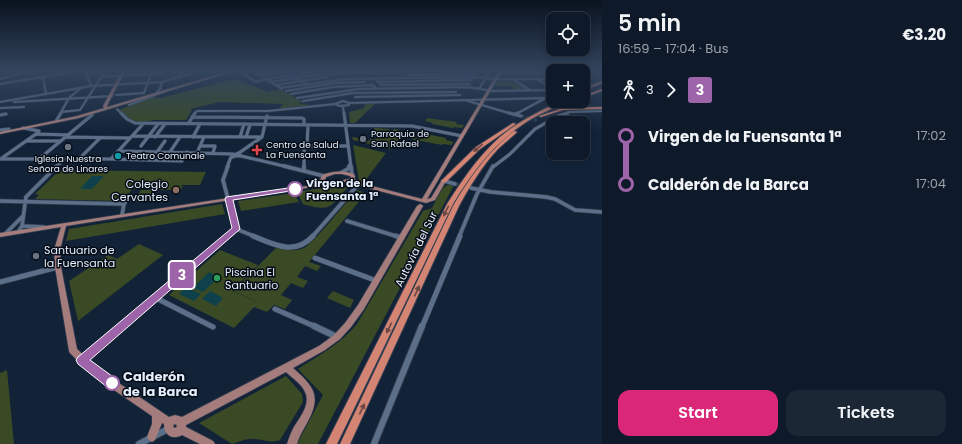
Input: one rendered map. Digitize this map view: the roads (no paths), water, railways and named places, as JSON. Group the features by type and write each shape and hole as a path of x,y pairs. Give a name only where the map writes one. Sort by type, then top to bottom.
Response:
{"highway":[{"path":"444,181 478,148 534,111 546,105"},
{"name":"Autovía del Sur","path":"331,444 450,204 463,182 479,160 495,143 524,121 550,108"},
{"name":"Autovía del Sur","path":"346,444 456,206 469,183 484,161 500,144 518,129 560,108"},
{"path":"540,118 559,110 575,108 602,110"},
{"path":"495,143 504,133 534,111"}],"main road":[{"path":"106,107 116,92"},
{"path":"1,131 92,115 116,109 156,92"},
{"path":"1,131 56,121 106,107 127,103 163,92"},
{"path":"64,225 57,250 58,267 73,351 82,360 112,383 156,413 169,426 172,433 177,432 181,426 322,348 337,337 361,307 402,238 421,202 490,92"},
{"path":"114,95 115,100"},
{"path":"75,118 106,107 116,109"},
{"path":"316,186 324,178 342,172 352,177 355,182 421,202"},
{"path":"2,235 122,215 316,186 340,182 352,177"},
{"path":"324,178 332,183"},
{"path":"340,182 421,202 433,199 444,181"},
{"path":"287,367 308,389 311,398 310,408 291,442"},
{"path":"152,437 157,424 156,413"},
{"path":"181,426 210,444"}],"street":[{"path":"0,102 59,92"},
{"path":"56,121 69,98 77,92"},
{"path":"61,112 80,110 91,92"},
{"path":"0,107 6,101 88,97 144,93 145,92"},
{"path":"287,92 312,107"},
{"path":"291,94 306,92"},
{"path":"297,98 334,92"},
{"path":"423,92 431,100"},
{"path":"303,101 329,96 423,92 456,92 465,99"},
{"path":"323,93 338,101 349,103 545,98"},
{"path":"378,93 384,101"},
{"path":"319,106 321,100 329,96 460,95"},
{"path":"355,97 364,102"},
{"path":"514,114 545,98"},
{"path":"458,100 481,104 521,116"},
{"path":"335,104 338,101"},
{"path":"189,123 195,112 200,111 268,111 335,104 343,107 349,105 349,103"},
{"path":"0,107 24,107"},
{"path":"343,107 352,177"},
{"path":"116,109 132,122 143,124 189,123 412,126 462,136"},
{"path":"374,444 479,189 494,164 510,154 535,129 558,116 569,112 602,110"},
{"path":"240,155 262,137 268,111"},
{"path":"0,115 6,114"},
{"path":"39,159 92,115"},
{"path":"192,117 304,118 306,125 307,146 304,147 304,170"},
{"path":"540,118 545,123"},
{"path":"111,159 143,124"},
{"path":"141,146 158,124"},
{"path":"155,136 165,124"},
{"path":"193,137 200,124"},
{"path":"240,137 244,124"},
{"path":"246,137 250,124"},
{"path":"23,128 39,131 36,134"},
{"path":"0,159 36,134 100,138 148,136 262,137"},
{"path":"170,152 180,137"},
{"path":"197,153 204,137"},
{"path":"79,159 100,138"},
{"path":"25,141 60,141"},
{"path":"158,152 165,141"},
{"path":"201,146 215,146 216,147 213,153"},
{"path":"307,146 348,146"},
{"path":"118,151 187,152 213,153 233,156 240,155 304,170 324,178"},
{"path":"0,159 111,159 182,161 187,152"},
{"path":"233,156 231,157 223,180 236,229"},
{"path":"15,202 26,197 64,159"},
{"path":"342,172 348,169 350,165"},
{"path":"444,181 455,184"},
{"path":"236,229 288,248 300,247 306,244 356,187"},
{"path":"471,188 491,192 546,197 555,199 575,210 602,212"},
{"path":"479,189 491,192"},
{"path":"122,215 124,204 129,196"},
{"path":"18,232 22,226 26,197"},
{"path":"0,201 25,203 124,204"},
{"path":"2,235 23,216"},
{"path":"347,221 402,238"},
{"path":"22,226 46,228"},
{"path":"82,360 236,229"},
{"path":"315,258 377,281"},
{"path":"0,282 58,267"},
{"path":"156,298 213,327"},
{"path":"275,308 337,337"},
{"path":"139,444 169,426"}],"tunnel":[{"path":"521,116 538,121"},
{"path":"455,184 470,188"}],"place":[{"name":"Parroquia de San Rafael","path":"363,139"},
{"name":"Iglesia Nuestra Señora de Linares","path":"68,147"},
{"name":"Centro de Salud La Fuensanta","path":"257,150"},
{"name":"Teatro Comunale","path":"118,156"},
{"name":"Virgen de la Fuensanta 1ª","path":"295,189"},
{"name":"Colegio Cervantes","path":"176,190"},
{"name":"Santuario de la Fuensanta","path":"36,256"},
{"name":"Piscina El Santuario","path":"217,278"},
{"name":"Calderón de la Barca","path":"112,383"}]}
